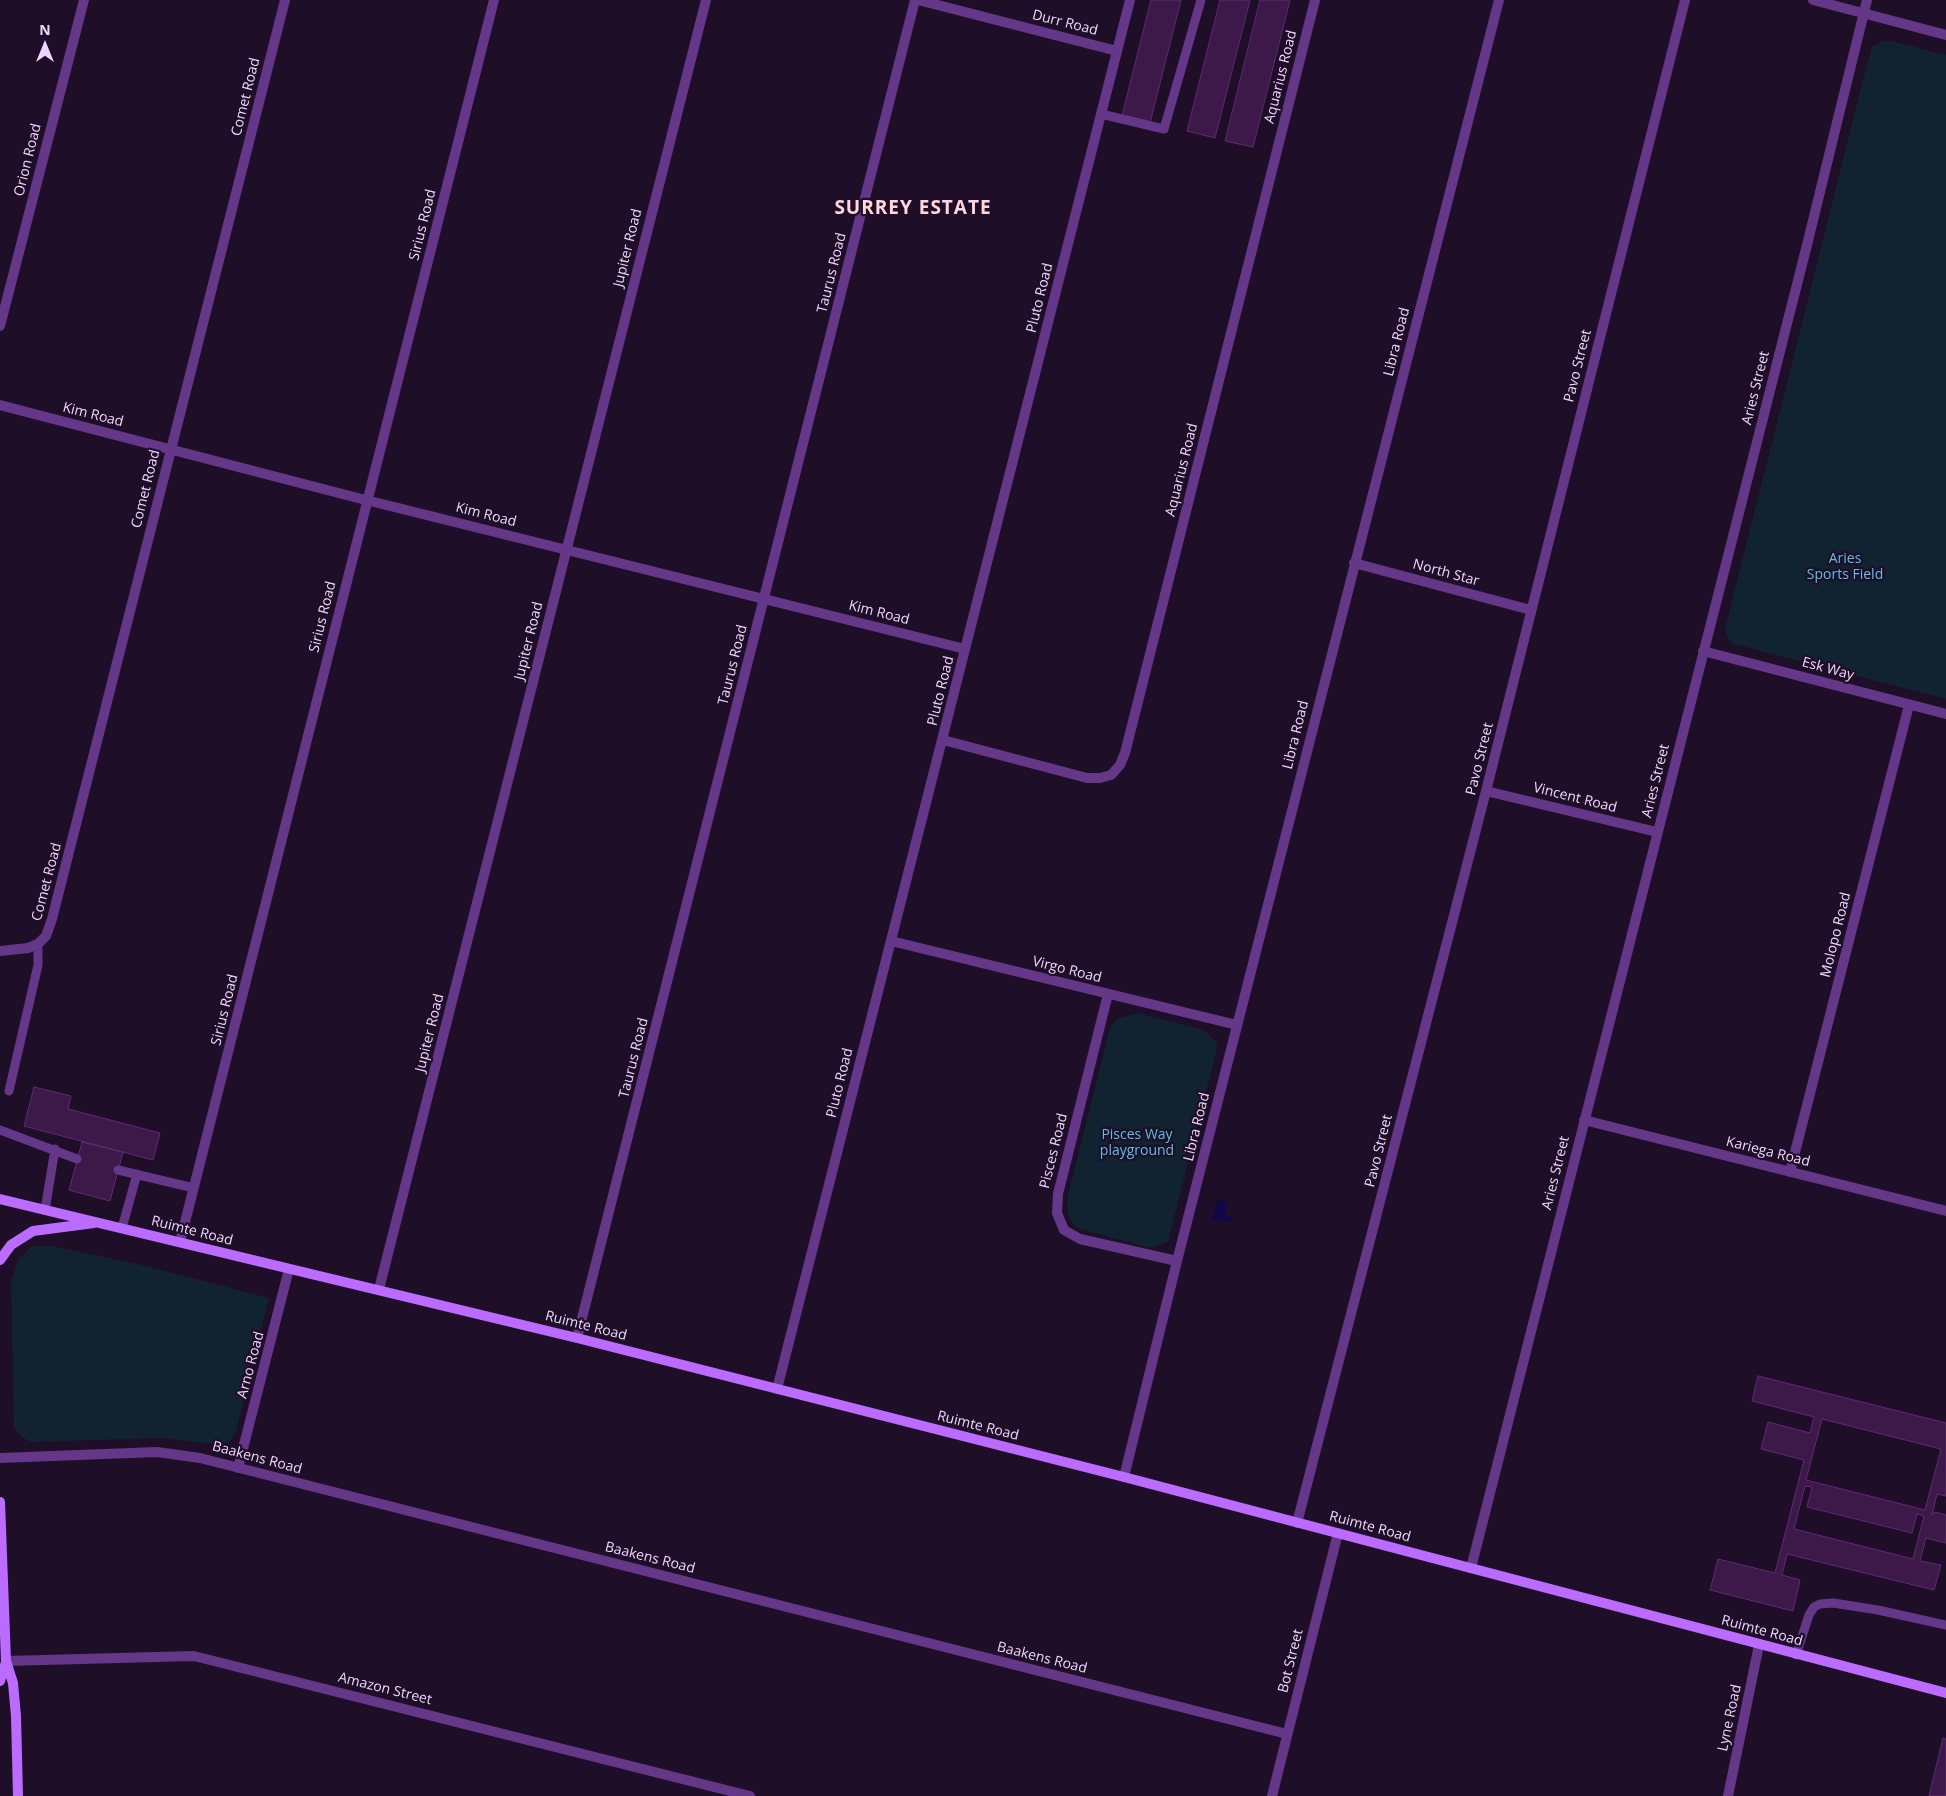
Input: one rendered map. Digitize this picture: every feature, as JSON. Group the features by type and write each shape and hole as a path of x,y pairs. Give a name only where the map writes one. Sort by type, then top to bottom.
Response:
{"street":[{"name":"Orion Road","path":"0,326 84,0"},
{"name":"Comet Road","path":"38,944 46,936 52,919 285,0"},
{"name":"Sirius Road","path":"180,1242 494,0"},
{"name":"Jupiter Road","path":"379,1288 706,0"},
{"name":"Durr Road","path":"917,0 1118,50"},
{"name":"Taurus Road","path":"577,1338 917,0"},
{"name":"Pluto Road","path":"777,1389 1130,0"},
{"name":"Aquarius Road","path":"943,740 1087,778 1100,778 1111,775 1120,765 1127,744 1315,0"},
{"name":"Libra Road","path":"1124,1477 1176,1261 1499,0"},
{"name":"Pavo Street","path":"1297,1523 1486,791 1685,0"},
{"path":"1813,0 1946,35"},
{"name":"Aries Street","path":"1471,1568 1805,255 1867,0"},
{"name":"Kim Road","path":"0,405 367,500 965,649"},
{"name":"North Star","path":"1354,563 1531,610"},
{"name":"Esk Way","path":"1703,651 1946,714"},
{"name":"Molopo Road","path":"1790,1172 1909,705"},
{"name":"Vincent Road","path":"1486,791 1657,832"},
{"name":"Virgo Road","path":"890,942 1237,1026"},
{"path":"0,950 28,948 38,944"},
{"name":"Pisces Road","path":"1108,994 1058,1194 1059,1219 1064,1230 1080,1238 1176,1261"},
{"name":"Kariega Road","path":"1584,1120 1946,1211"},
{"name":"Ruimte Road","path":"0,1199 290,1269 379,1288 577,1338 1124,1477 1946,1693"},
{"path":"0,1260 11,1245 34,1231 100,1222"},
{"name":"Arno Road","path":"238,1468 290,1269"},
{"name":"Baakens Road","path":"0,1458 157,1452 178,1453 1287,1734"},
{"path":"0,1502 6,1661 13,1683 16,1716 18,1796"},
{"name":"Bot Street","path":"1272,1796 1338,1533"},
{"name":"Lyne Road","path":"1728,1796 1759,1645"},
{"name":"Amazon Street","path":"6,1661 194,1656 750,1796"},
{"path":"0,1681 6,1661"}],"lane":[{"path":"1101,114 1164,130 1200,0"},
{"path":"9,1091 38,965 38,944"},
{"path":"0,1130 55,1149 77,1159"},
{"path":"45,1210 55,1149"},
{"path":"118,1170 194,1188"},
{"path":"122,1228 137,1174"},
{"path":"1796,1655 1809,1614 1814,1607 1820,1604 1833,1603 1869,1608 1946,1625"}],"green space":[{"name":"Aries Sports Field","path":"1883,41 1891,41 1946,55 1946,699 1734,644 1728,638 1725,629 1862,84 1872,47"},
{"name":"Pisces Way playground","path":"1137,1013 1204,1030 1218,1044 1168,1242 1150,1248 1080,1229 1073,1224 1068,1215 1067,1198 1112,1024 1119,1018"},
{"path":"32,1246 52,1246 138,1264 269,1298 236,1431 229,1443 213,1444 161,1438 31,1442 22,1437 14,1428 11,1281 19,1258"}],"shaded area":[{"path":"1218,1199 1228,1202 1225,1214 1232,1217 1230,1222 1212,1220"}],"building":[{"path":"1151,0 1181,0 1150,123 1122,116"},
{"path":"1220,0 1250,0 1215,138 1187,131"},
{"path":"1260,0 1290,0 1253,147 1225,141"},
{"path":"34,1087 71,1096 68,1109 160,1133 153,1160 24,1126"},
{"path":"82,1142 123,1152 110,1201 69,1190"},
{"path":"1758,1376 1946,1423 1946,1496 1937,1494 1932,1515 1935,1512 1946,1515 1946,1543 1926,1538 1920,1561 1941,1565 1934,1590 1787,1554 1782,1575 1800,1580 1793,1611 1710,1590 1718,1559 1775,1573 1804,1460 1761,1449 1768,1422 1810,1433 1814,1417 1752,1401","holes":["1822,1419 1941,1449 1925,1510 1806,1480","1805,1486 1812,1487 1807,1507 1912,1533 1917,1514 1924,1516 1913,1559 1794,1529"]},
{"path":"1943,1738 1946,1739 1946,1796 1929,1796"}],"district":[{"name":"SURREY ESTATE","path":"913,209"}]}
